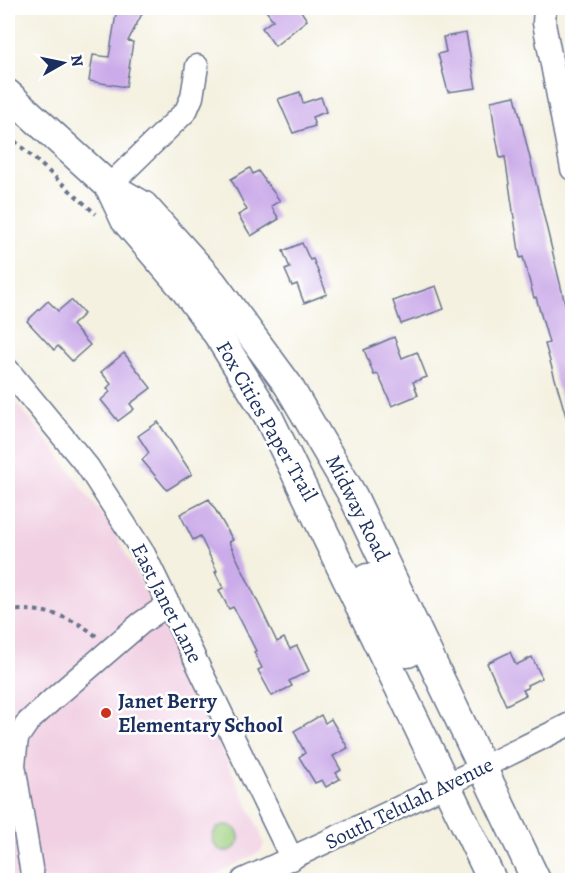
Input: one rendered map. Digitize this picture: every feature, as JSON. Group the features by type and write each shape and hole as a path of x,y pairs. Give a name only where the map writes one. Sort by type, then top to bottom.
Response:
{"main road":[{"name":"Midway Road","path":"8,94 109,186 144,206 238,315 291,390 353,496 536,880"},
{"name":"Midway Road","path":"109,186 124,220 185,290 218,335 263,407 322,522 492,880"},
{"path":"263,407 291,390"},
{"path":"322,522 356,560 388,615 451,745 482,768"},
{"path":"446,783 480,807 514,880"}],"street":[{"path":"544,8 544,22 573,169"},
{"path":"109,186 186,111 192,97 196,66"},
{"name":"East Janet Lane","path":"8,370 88,467 144,554 291,859"},
{"path":"33,880 14,765 17,738 28,722 111,650 169,604"},
{"name":"South Telulah Avenue","path":"243,880 375,820 446,783 482,768 573,723"}],"path":[{"path":"8,135 102,219"},
{"path":"8,611 37,609 58,615 88,630 111,650"}],"shaded area":[{"name":"Janet Berry Elementary School","path":"8,393 56,451 114,532 148,595 260,831 264,844 261,851 205,880 8,880"}],"green space":[{"path":"226,825 235,829 239,838 235,847 226,851 217,847 213,838 217,829"}],"building":[{"path":"117,8 145,8 128,41 133,42 126,87 89,81 93,55 109,57"},
{"path":"264,8 299,8 307,20 275,46 262,28 273,20"},
{"path":"466,33 476,88 448,92 438,54 446,52 443,37"},
{"path":"300,92 303,103 321,97 326,112 312,117 315,126 293,133 278,99"},
{"path":"515,96 573,337 573,419 567,420 545,344 549,343 536,297 534,298 523,257 520,258 505,157 500,158 495,131 491,101"},
{"path":"250,168 253,174 258,171 280,201 271,206 279,219 251,236 238,215 247,210 231,179"},
{"path":"302,243 310,260 313,259 327,294 304,303 297,284 292,286 285,270 290,268 283,251"},
{"path":"436,286 444,309 401,324 393,301"},
{"path":"71,300 84,314 72,325 90,345 72,361 58,346 54,350 27,321 48,301 58,311"},
{"path":"394,337 402,358 417,352 427,377 413,382 418,395 392,406 378,374 374,375 364,350"},
{"path":"124,353 151,388 130,404 134,409 118,421 101,400 110,392 107,388 111,384 101,372"},
{"path":"158,422 192,474 167,490 142,460 149,453 138,436"},
{"path":"209,499 233,540 229,542 277,642 284,638 290,649 297,646 309,671 289,681 292,686 272,696 258,670 262,668 254,652 256,651 238,615 233,607 229,609 219,590 223,588 200,536 193,540 180,514"},
{"path":"510,652 516,665 532,657 542,678 527,685 528,688 523,690 526,695 506,705 487,663"},
{"path":"321,715 325,723 331,719 348,748 333,756 341,770 336,773 340,779 326,787 322,780 315,783 299,757 305,753 294,731"}],"place":[{"name":"Janet Berry Elementary School","path":"106,713"}]}
